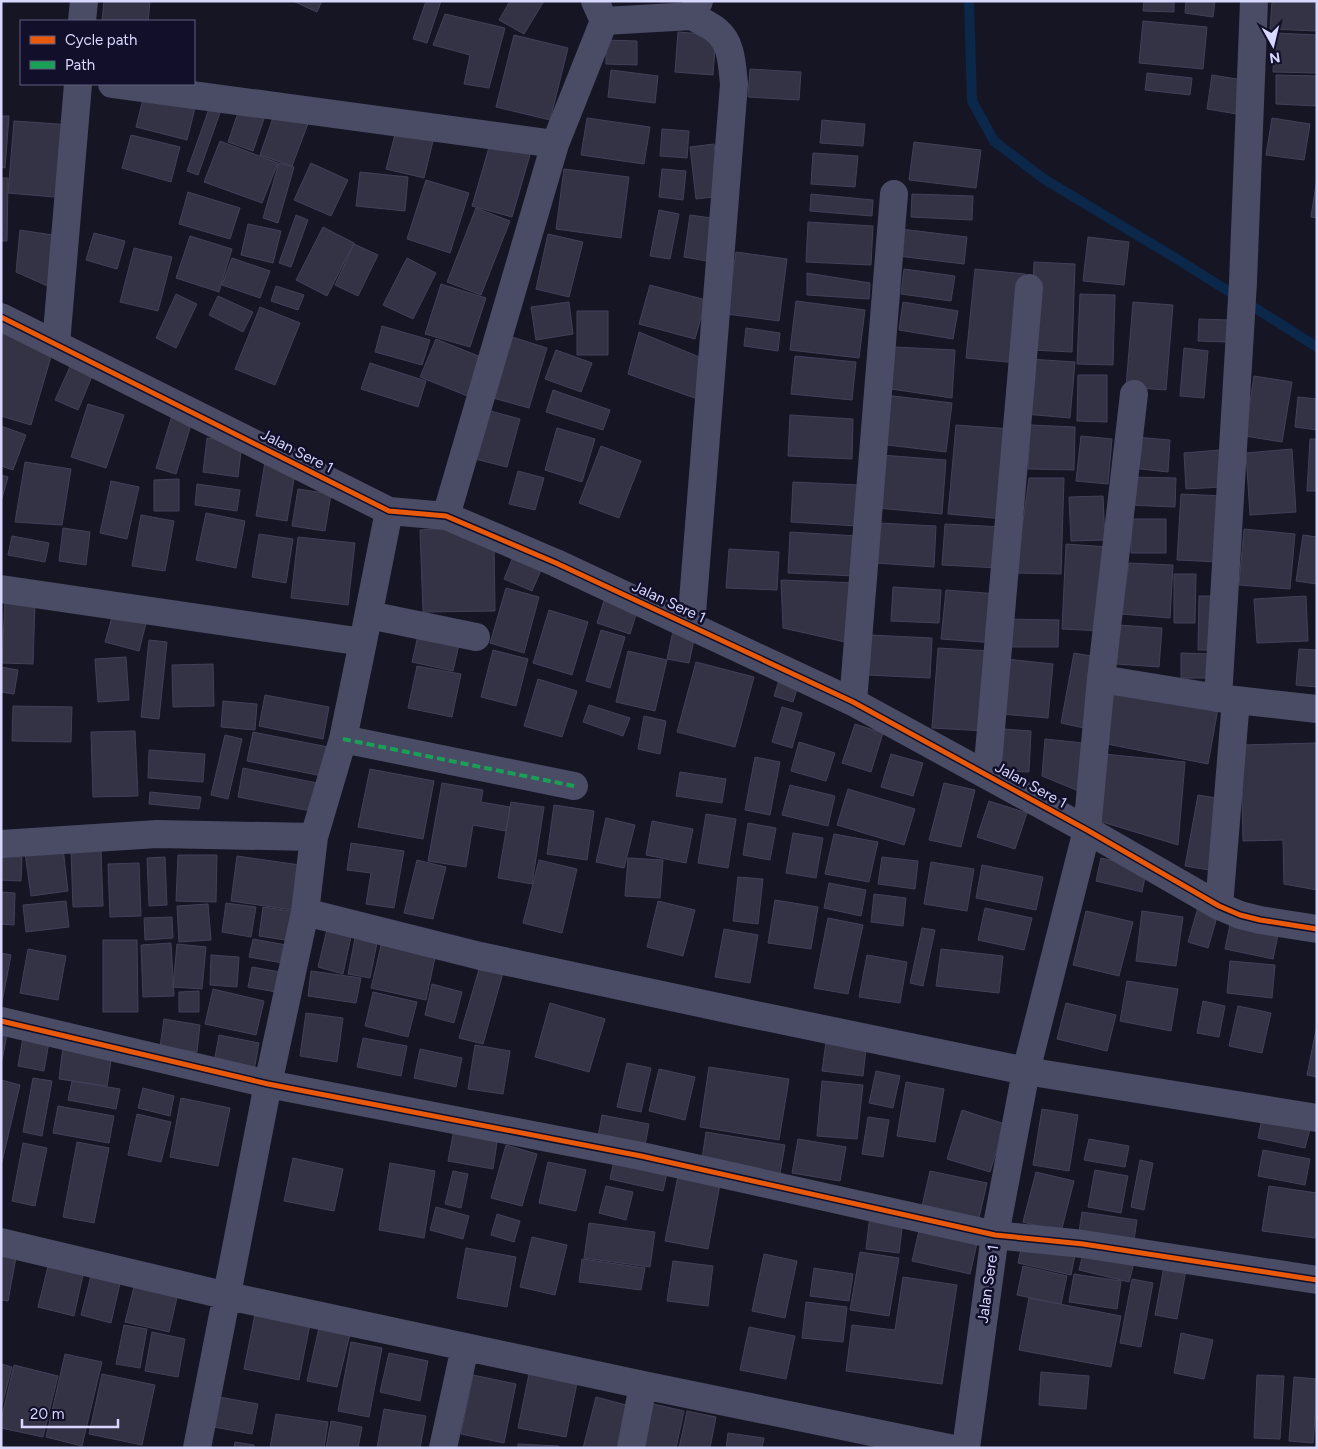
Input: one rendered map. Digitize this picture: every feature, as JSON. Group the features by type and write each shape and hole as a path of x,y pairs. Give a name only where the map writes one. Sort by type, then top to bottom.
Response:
{"street":[{"path":"82,20 84,1"},
{"path":"1219,906 1239,335 1243,282 1254,1"},
{"path":"446,516 555,144 600,11 695,9 718,31 727,44 732,62 734,84 690,626"},
{"path":"56,344 78,85"},
{"path":"119,85 555,144"},
{"path":"853,702 894,194"},
{"path":"987,775 1028,288"},
{"name":"Jalan Sere 1","path":"1,317 389,511 446,516 556,564 853,702 1087,830 1219,906 1240,915 1260,920 1317,929"},
{"name":"Jalan Sere 1","path":"966,1448 995,1235 1026,1071 1087,830 1101,679 1134,394"},
{"path":"197,1448 268,1084 305,912 314,836 343,739 389,511"},
{"path":"1,589 364,642"},
{"path":"369,615 476,638"},
{"path":"1101,679 1227,699 1317,709"},
{"path":"343,739 574,786"},
{"path":"1,844 157,834 314,836"},
{"path":"305,912 490,958 1026,1071 1317,1118"},
{"path":"1,1021 268,1084 640,1156 995,1235 1083,1244 1317,1280"},
{"path":"1,1242 228,1296 949,1448"},
{"path":"443,1448 465,1347"},
{"path":"631,1448 643,1385"}],"building":[{"path":"104,1 150,2 148,20 102,20"},
{"path":"293,1 322,1 317,12"},
{"path":"426,1 441,1 427,43 413,39"},
{"path":"510,1 544,1 524,34 499,20"},
{"path":"1144,1 1174,1 1174,12 1143,11"},
{"path":"1186,1 1215,1 1213,17 1185,13"},
{"path":"1272,1 1317,1 1317,31 1270,29"},
{"path":"445,14 505,28 489,88 464,84 470,55 433,45"},
{"path":"1143,21 1207,27 1203,69 1139,63"},
{"path":"678,32 716,35 713,75 675,72"},
{"path":"1275,33 1317,35 1317,73 1273,72"},
{"path":"514,35 568,48 550,120 496,107"},
{"path":"606,40 637,41 637,65 606,64"},
{"path":"750,69 801,72 799,100 748,97"},
{"path":"611,70 658,76 655,103 608,97"},
{"path":"1147,73 1192,78 1190,95 1145,90"},
{"path":"1212,75 1243,80 1237,114 1207,109"},
{"path":"1276,75 1317,76 1317,106 1276,104"},
{"path":"145,91 196,104 187,140 136,127"},
{"path":"241,104 266,113 253,151 228,142"},
{"path":"210,106 221,110 198,175 187,171"},
{"path":"276,109 309,121 292,166 260,155"},
{"path":"1,116 9,116 5,168 1,167"},
{"path":"587,118 650,127 644,164 581,155"},
{"path":"1272,118 1310,124 1304,160 1266,155"},
{"path":"822,120 865,124 863,146 820,143"},
{"path":"14,121 72,125 66,198 8,193"},
{"path":"398,123 435,133 424,178 386,169"},
{"path":"662,129 689,131 687,158 660,156"},
{"path":"131,135 180,147 171,182 122,168"},
{"path":"492,137 532,148 512,217 472,206"},
{"path":"220,141 278,163 262,203 204,182"},
{"path":"914,142 981,150 976,188 909,180"},
{"path":"714,144 721,196 696,199 690,147"},
{"path":"813,153 858,156 855,187 811,184"},
{"path":"279,163 294,167 278,223 263,218"},
{"path":"311,163 348,180 331,216 294,200"},
{"path":"564,169 629,177 621,238 556,229"},
{"path":"662,169 686,171 683,200 659,197"},
{"path":"360,172 408,177 405,211 356,206"},
{"path":"1,178 8,178 7,241 1,241"},
{"path":"1317,178 1317,218 1311,217"},
{"path":"426,180 469,193 450,253 407,239"},
{"path":"188,192 240,208 230,239 179,224"},
{"path":"811,194 873,200 872,216 810,211"},
{"path":"912,194 973,196 972,220 911,217"},
{"path":"476,208 510,221 481,295 447,282"},
{"path":"659,210 679,214 670,259 650,256"},
{"path":"296,215 308,220 291,267 279,263"},
{"path":"690,215 719,219 713,262 684,257"},
{"path":"808,222 873,226 871,265 806,262"},
{"path":"248,224 281,231 273,263 241,255"},
{"path":"323,227 354,243 327,296 296,280"},
{"path":"901,229 967,237 964,264 898,256"},
{"path":"20,230 59,236 52,288 16,272"},
{"path":"94,233 125,241 117,269 86,260"},
{"path":"548,234 583,242 569,297 536,289"},
{"path":"190,236 232,249 219,292 176,278"},
{"path":"1088,237 1129,242 1124,285 1083,281"},
{"path":"354,244 378,255 358,296 335,285"},
{"path":"134,248 172,257 158,311 120,302"},
{"path":"736,252 787,259 779,321 727,314"},
{"path":"232,258 270,271 260,298 222,285"},
{"path":"407,258 436,273 413,319 383,305"},
{"path":"1034,262 1075,264 1072,352 1031,350"},
{"path":"904,269 955,276 951,301 901,294"},
{"path":"975,269 1025,274 1017,363 966,358"},
{"path":"807,273 870,283 869,299 807,295"},
{"path":"441,284 486,298 470,347 425,334"},
{"path":"650,285 706,300 695,339 639,324"},
{"path":"276,286 304,295 298,310 271,301"},
{"path":"176,294 197,304 176,348 156,338"},
{"path":"1080,294 1115,295 1113,365 1077,364"},
{"path":"218,296 253,312 243,332 209,315"},
{"path":"796,301 865,310 859,358 790,350"},
{"path":"569,302 573,334 536,340 531,307"},
{"path":"903,302 958,311 953,339 899,330"},
{"path":"1133,302 1173,305 1166,390 1126,387"},
{"path":"260,307 300,323 275,385 235,369"},
{"path":"577,311 608,311 608,355 577,355"},
{"path":"1199,319 1228,320 1227,342 1198,341"},
{"path":"382,326 430,340 422,365 375,352"},
{"path":"1,328 55,343 31,425 1,416"},
{"path":"746,328 780,333 778,351 744,346"},
{"path":"639,332 704,359 700,400 628,374"},
{"path":"512,337 547,348 529,408 493,398"},
{"path":"436,339 486,359 470,397 420,377"},
{"path":"895,347 955,350 952,398 891,389"},
{"path":"1184,348 1208,351 1204,398 1180,396"},
{"path":"556,350 592,363 581,392 545,379"},
{"path":"795,356 856,362 852,400 791,394"},
{"path":"1029,359 1075,362 1070,418 1025,414"},
{"path":"73,360 95,369 78,410 55,400"},
{"path":"370,363 426,381 418,407 361,389"},
{"path":"1078,375 1107,375 1107,422 1077,421"},
{"path":"1254,376 1292,382 1282,442 1245,436"},
{"path":"553,390 610,410 603,430 546,412"},
{"path":"885,395 952,403 946,452 879,444"},
{"path":"1298,397 1317,399 1317,430 1295,427"},
{"path":"88,404 124,415 106,468 71,457"},
{"path":"174,409 194,415 176,474 156,468"},
{"path":"487,410 520,419 507,467 475,459"},
{"path":"790,415 853,419 852,459 788,456"},
{"path":"956,425 1012,429 1004,519 948,514"},
{"path":"1030,425 1075,427 1074,470 1028,469"},
{"path":"1,426 26,435 13,470 1,466"},
{"path":"557,428 595,439 582,482 545,470"},
{"path":"1081,436 1112,439 1108,484 1076,481"},
{"path":"1135,437 1170,440 1168,472 1132,468"},
{"path":"207,438 242,443 238,477 203,472"},
{"path":"1310,439 1317,439 1317,491 1307,491"},
{"path":"601,446 641,461 619,518 579,503"},
{"path":"1292,449 1296,512 1250,515 1246,453"},
{"path":"1220,450 1222,487 1186,489 1184,453"},
{"path":"882,455 946,460 942,514 877,508"},
{"path":"25,462 71,469 62,525 15,522"},
{"path":"265,462 296,467 287,521 256,516"},
{"path":"518,471 544,478 535,510 509,504"},
{"path":"1,475 8,477 1,502"},
{"path":"1128,477 1176,478 1175,507 1127,505"},
{"path":"1029,478 1064,478 1061,574 1016,573"},
{"path":"179,479 179,511 154,511 154,480"},
{"path":"111,481 139,487 127,539 100,533"},
{"path":"793,482 860,485 857,526 791,522"},
{"path":"197,484 240,490 237,511 195,505"},
{"path":"298,489 331,494 325,531 292,526"},
{"path":"1181,494 1223,496 1219,562 1177,560"},
{"path":"1103,496 1105,540 1071,541 1069,497"},
{"path":"206,513 245,521 236,568 196,560"},
{"path":"141,515 174,521 165,571 132,566"},
{"path":"1131,519 1166,519 1166,553 1131,553"},
{"path":"879,523 936,526 934,567 876,563"},
{"path":"945,524 1002,527 999,568 942,565"},
{"path":"468,527 494,543 495,611 423,612 420,530"},
{"path":"63,528 90,532 86,565 59,561"},
{"path":"1244,529 1295,534 1290,589 1239,585"},
{"path":"790,532 858,536 856,576 788,573"},
{"path":"259,534 293,539 286,583 252,577"},
{"path":"1303,535 1317,537 1317,584 1296,581"},
{"path":"12,536 49,543 45,562 8,555"},
{"path":"298,537 355,543 348,605 291,598"},
{"path":"1066,544 1108,547 1104,631 1062,629"},
{"path":"729,549 779,552 777,590 726,588"},
{"path":"516,550 545,561 532,591 504,579"},
{"path":"1129,563 1173,565 1170,618 1121,614"},
{"path":"1174,574 1196,574 1195,623 1174,623"},
{"path":"781,580 857,583 854,644 783,628"},
{"path":"893,587 941,590 939,623 891,621"},
{"path":"506,588 539,597 524,653 490,643"},
{"path":"946,590 999,594 995,643 941,639"},
{"path":"606,594 639,605 630,634 597,623"},
{"path":"1199,596 1219,596 1219,650 1198,650"},
{"path":"1306,596 1308,641 1257,643 1254,599"},
{"path":"5,601 35,602 33,664 2,663"},
{"path":"114,610 147,619 139,651 105,642"},
{"path":"549,610 588,622 572,675 533,663"},
{"path":"1006,619 1059,620 1058,647 1006,647"},
{"path":"1119,625 1162,628 1159,667 1116,664"},
{"path":"674,626 696,630 689,663 667,659"},
{"path":"601,630 625,637 610,688 586,681"},
{"path":"419,631 460,640 453,671 412,662"},
{"path":"870,635 932,638 930,678 868,675"},
{"path":"149,640 167,642 159,719 141,717"},
{"path":"938,648 991,651 986,731 932,728"},
{"path":"1299,649 1317,650 1317,687 1296,685"},
{"path":"493,650 528,659 516,706 481,697"},
{"path":"628,651 667,660 655,711 616,702"},
{"path":"1074,653 1097,657 1084,728 1061,723"},
{"path":"1181,653 1210,654 1210,678 1181,678"},
{"path":"126,657 129,700 98,702 95,659"},
{"path":"1006,659 1053,664 1048,718 1001,714"},
{"path":"696,662 754,677 735,747 677,732"},
{"path":"213,664 214,706 173,707 172,665"},
{"path":"417,666 461,674 452,717 408,708"},
{"path":"1,667 18,670 14,694 1,692"},
{"path":"780,677 799,683 793,702 774,696"},
{"path":"538,679 577,691 562,737 524,726"},
{"path":"1115,684 1219,703 1208,764 1107,744"},
{"path":"265,695 329,707 323,739 259,726"},
{"path":"223,701 257,704 255,730 221,727"},
{"path":"589,705 630,718 623,736 583,722"},
{"path":"13,706 72,707 71,742 12,741"},
{"path":"782,707 802,713 792,748 772,742"},
{"path":"644,716 666,721 660,754 638,749"},
{"path":"855,724 883,733 871,772 842,763"},
{"path":"1003,729 1031,731 1029,772 1001,771"},
{"path":"135,731 138,796 93,797 91,732"},
{"path":"253,732 328,747 322,776 247,761"},
{"path":"225,735 242,739 228,799 211,795"},
{"path":"1045,739 1093,744 1088,795 1042,776"},
{"path":"799,742 835,753 826,781 791,771"},
{"path":"1317,743 1317,890 1284,884 1283,840 1243,841 1241,745"},
{"path":"149,750 205,754 203,782 148,778"},
{"path":"891,754 923,763 913,796 881,787"},
{"path":"1104,754 1185,762 1178,845 1099,821"},
{"path":"755,757 780,762 770,815 745,810"},
{"path":"243,768 317,783 311,811 238,797"},
{"path":"370,769 434,781 423,839 358,827"},
{"path":"680,772 726,779 722,803 676,796"},
{"path":"442,783 483,790 481,802 510,807 506,831 473,825 466,867 428,861"},
{"path":"944,783 975,790 961,847 929,840"},
{"path":"790,785 835,796 828,826 782,815"},
{"path":"848,789 915,809 904,845 837,825"},
{"path":"150,792 201,797 199,809 149,804"},
{"path":"1198,795 1222,799 1209,870 1185,866"},
{"path":"989,801 1027,813 1015,849 977,837"},
{"path":"511,802 544,807 532,884 498,878"},
{"path":"554,805 594,811 587,860 547,854"},
{"path":"706,814 736,819 728,868 698,863"},
{"path":"606,818 635,825 624,868 596,862"},
{"path":"652,821 693,829 686,863 646,855"},
{"path":"748,823 776,828 770,860 743,855"},
{"path":"793,833 823,838 816,878 786,873"},
{"path":"834,834 878,842 869,882 825,874"},
{"path":"351,843 404,851 394,908 366,904 371,873 347,870"},
{"path":"63,848 68,891 31,896 25,853"},
{"path":"101,849 103,906 73,907 71,850"},
{"path":"178,855 217,855 216,902 176,901"},
{"path":"1,856 22,857 21,881 1,880"},
{"path":"237,856 307,866 300,911 231,901"},
{"path":"165,857 167,905 149,906 147,858"},
{"path":"882,857 918,861 915,889 878,884"},
{"path":"628,858 663,860 660,898 625,896"},
{"path":"1101,858 1147,868 1142,892 1096,881"},
{"path":"417,860 446,867 433,919 404,913"},
{"path":"539,860 577,869 562,933 523,923"},
{"path":"931,862 974,869 967,911 924,904"},
{"path":"139,863 141,916 110,917 108,864"},
{"path":"982,865 1043,877 1036,910 976,898"},
{"path":"738,877 763,879 758,924 733,921"},
{"path":"829,883 866,890 861,916 824,908"},
{"path":"1,892 15,893 14,925 1,924"},
{"path":"874,894 906,898 903,926 871,922"},
{"path":"775,900 818,907 811,949 768,943"},
{"path":"66,901 69,927 26,932 23,905"},
{"path":"658,901 695,910 683,956 647,947"},
{"path":"226,903 256,907 251,937 222,932"},
{"path":"208,904 211,940 179,942 177,906"},
{"path":"1199,904 1219,910 1208,948 1188,942"},
{"path":"263,907 297,912 292,941 259,936"},
{"path":"985,908 1032,918 1024,950 978,940"},
{"path":"1086,911 1133,922 1119,976 1073,965"},
{"path":"1142,911 1183,917 1176,966 1136,961"},
{"path":"1232,915 1280,925 1273,959 1225,949"},
{"path":"172,917 173,938 145,940 144,918"},
{"path":"828,918 863,925 848,994 814,988"},
{"path":"329,921 353,927 343,974 318,967"},
{"path":"357,928 379,933 370,978 348,974"},
{"path":"922,928 935,930 923,986 910,983"},
{"path":"724,929 758,935 750,983 715,977"},
{"path":"383,937 437,948 426,1000 371,988"},
{"path":"253,939 292,946 288,964 249,957"},
{"path":"103,940 137,940 138,1012 103,1012"},
{"path":"171,943 174,996 143,997 141,945"},
{"path":"177,944 206,947 202,989 173,987"},
{"path":"28,949 66,956 58,1000 20,993"},
{"path":"941,949 1003,956 999,993 936,986"},
{"path":"1,953 11,955 1,1008"},
{"path":"211,955 239,957 237,987 210,985"},
{"path":"867,955 907,962 900,1003 859,997"},
{"path":"482,959 505,966 483,1044 459,1038"},
{"path":"1230,961 1275,965 1272,998 1227,993"},
{"path":"252,967 286,973 282,993 248,987"},
{"path":"311,971 361,978 356,1003 308,996"},
{"path":"1127,981 1178,989 1171,1031 1120,1021"},
{"path":"432,984 462,992 454,1023 425,1015"},
{"path":"213,989 264,1001 256,1035 205,1024"},
{"path":"199,991 199,1012 179,1012 179,992"},
{"path":"373,992 417,1002 408,1037 365,1026"},
{"path":"1203,1001 1225,1006 1219,1037 1197,1033"},
{"path":"550,1003 605,1019 589,1072 535,1057"},
{"path":"1066,1003 1116,1015 1107,1051 1057,1039"},
{"path":"1238,1006 1271,1013 1262,1053 1229,1046"},
{"path":"306,1013 343,1018 337,1062 300,1056"},
{"path":"164,1019 200,1025 197,1052 160,1047"},
{"path":"1317,1025 1317,1077 1307,1075"},
{"path":"1,1027 8,1029 2,1061 1,1061"},
{"path":"219,1035 259,1043 254,1071 214,1063"},
{"path":"23,1037 49,1042 44,1071 18,1066"},
{"path":"363,1038 407,1046 401,1076 357,1067"},
{"path":"826,1042 866,1048 863,1076 822,1071"},
{"path":"475,1045 510,1051 503,1094 468,1089"},
{"path":"63,1046 112,1054 107,1086 59,1079"},
{"path":"420,1049 462,1058 456,1087 414,1078"},
{"path":"627,1063 651,1068 641,1112 617,1107"},
{"path":"709,1067 789,1079 779,1140 700,1127"},
{"path":"659,1069 695,1077 685,1120 649,1111"},
{"path":"876,1071 900,1076 893,1108 869,1103"},
{"path":"33,1078 52,1081 42,1136 23,1132"},
{"path":"1,1080 20,1085 1,1166"},
{"path":"72,1081 120,1089 116,1109 68,1100"},
{"path":"822,1081 863,1085 857,1139 817,1136"},
{"path":"906,1082 944,1089 935,1142 897,1136"},
{"path":"143,1088 174,1096 170,1116 138,1108"},
{"path":"181,1098 230,1108 218,1166 170,1157"},
{"path":"58,1106 114,1116 109,1143 53,1133"},
{"path":"1042,1109 1078,1115 1069,1171 1033,1165"},
{"path":"962,1110 1005,1124 990,1172 947,1159"},
{"path":"137,1114 171,1122 161,1162 128,1155"},
{"path":"602,1115 649,1124 644,1151 597,1142"},
{"path":"868,1117 889,1120 883,1157 862,1154"},
{"path":"1262,1118 1310,1129 1305,1148 1258,1138"},
{"path":"454,1129 498,1136 493,1169 448,1161"},
{"path":"706,1132 785,1145 779,1179 701,1166"},
{"path":"798,1139 846,1147 840,1181 792,1173"},
{"path":"1089,1139 1129,1146 1125,1167 1084,1160"},
{"path":"77,1142 109,1148 94,1223 63,1217"},
{"path":"23,1143 47,1148 35,1206 12,1201"},
{"path":"506,1145 537,1154 522,1206 491,1198"},
{"path":"1263,1150 1310,1159 1305,1185 1258,1176"},
{"path":"615,1156 668,1168 663,1191 610,1179"},
{"path":"293,1158 343,1169 334,1211 284,1201"},
{"path":"1140,1160 1153,1163 1144,1210 1131,1207"},
{"path":"548,1162 586,1170 576,1211 539,1203"},
{"path":"390,1163 435,1171 424,1238 379,1230"},
{"path":"1095,1170 1128,1176 1121,1213 1088,1207"},
{"path":"453,1171 468,1174 461,1208 445,1204"},
{"path":"930,1171 987,1183 979,1218 922,1206"},
{"path":"1036,1172 1074,1181 1061,1232 1023,1222"},
{"path":"678,1176 720,1184 708,1249 665,1241"},
{"path":"606,1186 633,1192 626,1220 599,1213"},
{"path":"1269,1186 1317,1193 1317,1227 1315,1238 1262,1231"},
{"path":"436,1207 469,1216 463,1239 430,1230"},
{"path":"1082,1212 1137,1220 1134,1240 1079,1232"},
{"path":"497,1214 520,1221 514,1242 491,1235"},
{"path":"870,1215 903,1220 899,1253 866,1249"},
{"path":"589,1223 655,1232 650,1267 584,1258"},
{"path":"920,1226 978,1239 970,1274 912,1261"},
{"path":"532,1237 567,1245 555,1295 520,1287"},
{"path":"1023,1239 1076,1250 1071,1275 1018,1263"},
{"path":"1085,1246 1135,1259 1129,1282 1079,1270"},
{"path":"466,1248 516,1257 507,1307 457,1298"},
{"path":"1,1249 17,1252 8,1301 1,1300"},
{"path":"860,1252 899,1258 889,1316 850,1310"},
{"path":"764,1254 797,1261 785,1318 752,1311"},
{"path":"50,1258 85,1266 74,1316 38,1307"},
{"path":"582,1259 645,1268 641,1290 579,1282"},
{"path":"673,1261 713,1266 708,1306 667,1301"},
{"path":"1165,1261 1187,1265 1177,1319 1155,1315"},
{"path":"1023,1266 1067,1276 1061,1304 1017,1295"},
{"path":"814,1268 853,1274 849,1301 810,1296"},
{"path":"92,1272 121,1279 111,1323 81,1315"},
{"path":"1074,1274 1121,1281 1117,1309 1069,1302"},
{"path":"903,1277 957,1285 942,1384 846,1371 852,1325 895,1330"},
{"path":"136,1279 179,1289 169,1332 125,1322"},
{"path":"1132,1279 1153,1283 1141,1347 1120,1343"},
{"path":"1029,1298 1121,1316 1111,1367 1019,1350"},
{"path":"806,1302 847,1307 843,1342 802,1338"},
{"path":"256,1309 311,1319 299,1380 244,1369"},
{"path":"321,1319 352,1326 337,1387 307,1381"},
{"path":"124,1325 147,1329 140,1368 116,1364"},
{"path":"749,1327 795,1336 786,1379 740,1370"},
{"path":"152,1332 185,1339 178,1377 145,1371"},
{"path":"1181,1333 1213,1340 1204,1379 1174,1373"},
{"path":"351,1342 382,1348 369,1417 338,1411"},
{"path":"389,1353 428,1361 420,1401 380,1392"},
{"path":"65,1354 102,1362 82,1446 46,1437"},
{"path":"1,1364 12,1367 1,1409"},
{"path":"14,1365 58,1376 43,1437 1,1428 1,1420"},
{"path":"530,1369 578,1378 566,1437 518,1428"},
{"path":"1041,1372 1089,1376 1086,1409 1039,1405"},
{"path":"102,1374 155,1385 142,1445 89,1434"},
{"path":"473,1375 516,1384 504,1443 461,1434"},
{"path":"1257,1375 1284,1376 1280,1439 1254,1438"},
{"path":"1294,1377 1317,1379 1313,1443 1289,1441"},
{"path":"219,1397 258,1404 252,1434 214,1427"},
{"path":"596,1397 630,1406 619,1448 583,1448"},
{"path":"649,1403 684,1411 676,1448 639,1448"},
{"path":"384,1409 426,1416 420,1448 377,1448"},
{"path":"687,1411 716,1417 710,1448 679,1448"},
{"path":"276,1414 328,1422 324,1448 270,1448"},
{"path":"331,1421 362,1427 358,1448 326,1448"},
{"path":"728,1433 764,1438 762,1448 726,1448"},
{"path":"235,1442 254,1445 254,1448 234,1448"},
{"path":"518,1444 559,1446 559,1448 518,1448"}],"waterway":[{"path":"969,1 972,101 994,141 1044,179 1177,259 1317,347"}],"marked path":[{"path":"343,739 574,786"}],"cycle path":[{"path":"1,317 389,511 446,516 556,563 853,702 1087,830 1219,906 1240,915 1260,920 1317,929"},
{"path":"1,1021 268,1084 641,1156 995,1235 1083,1244 1317,1280"}]}
